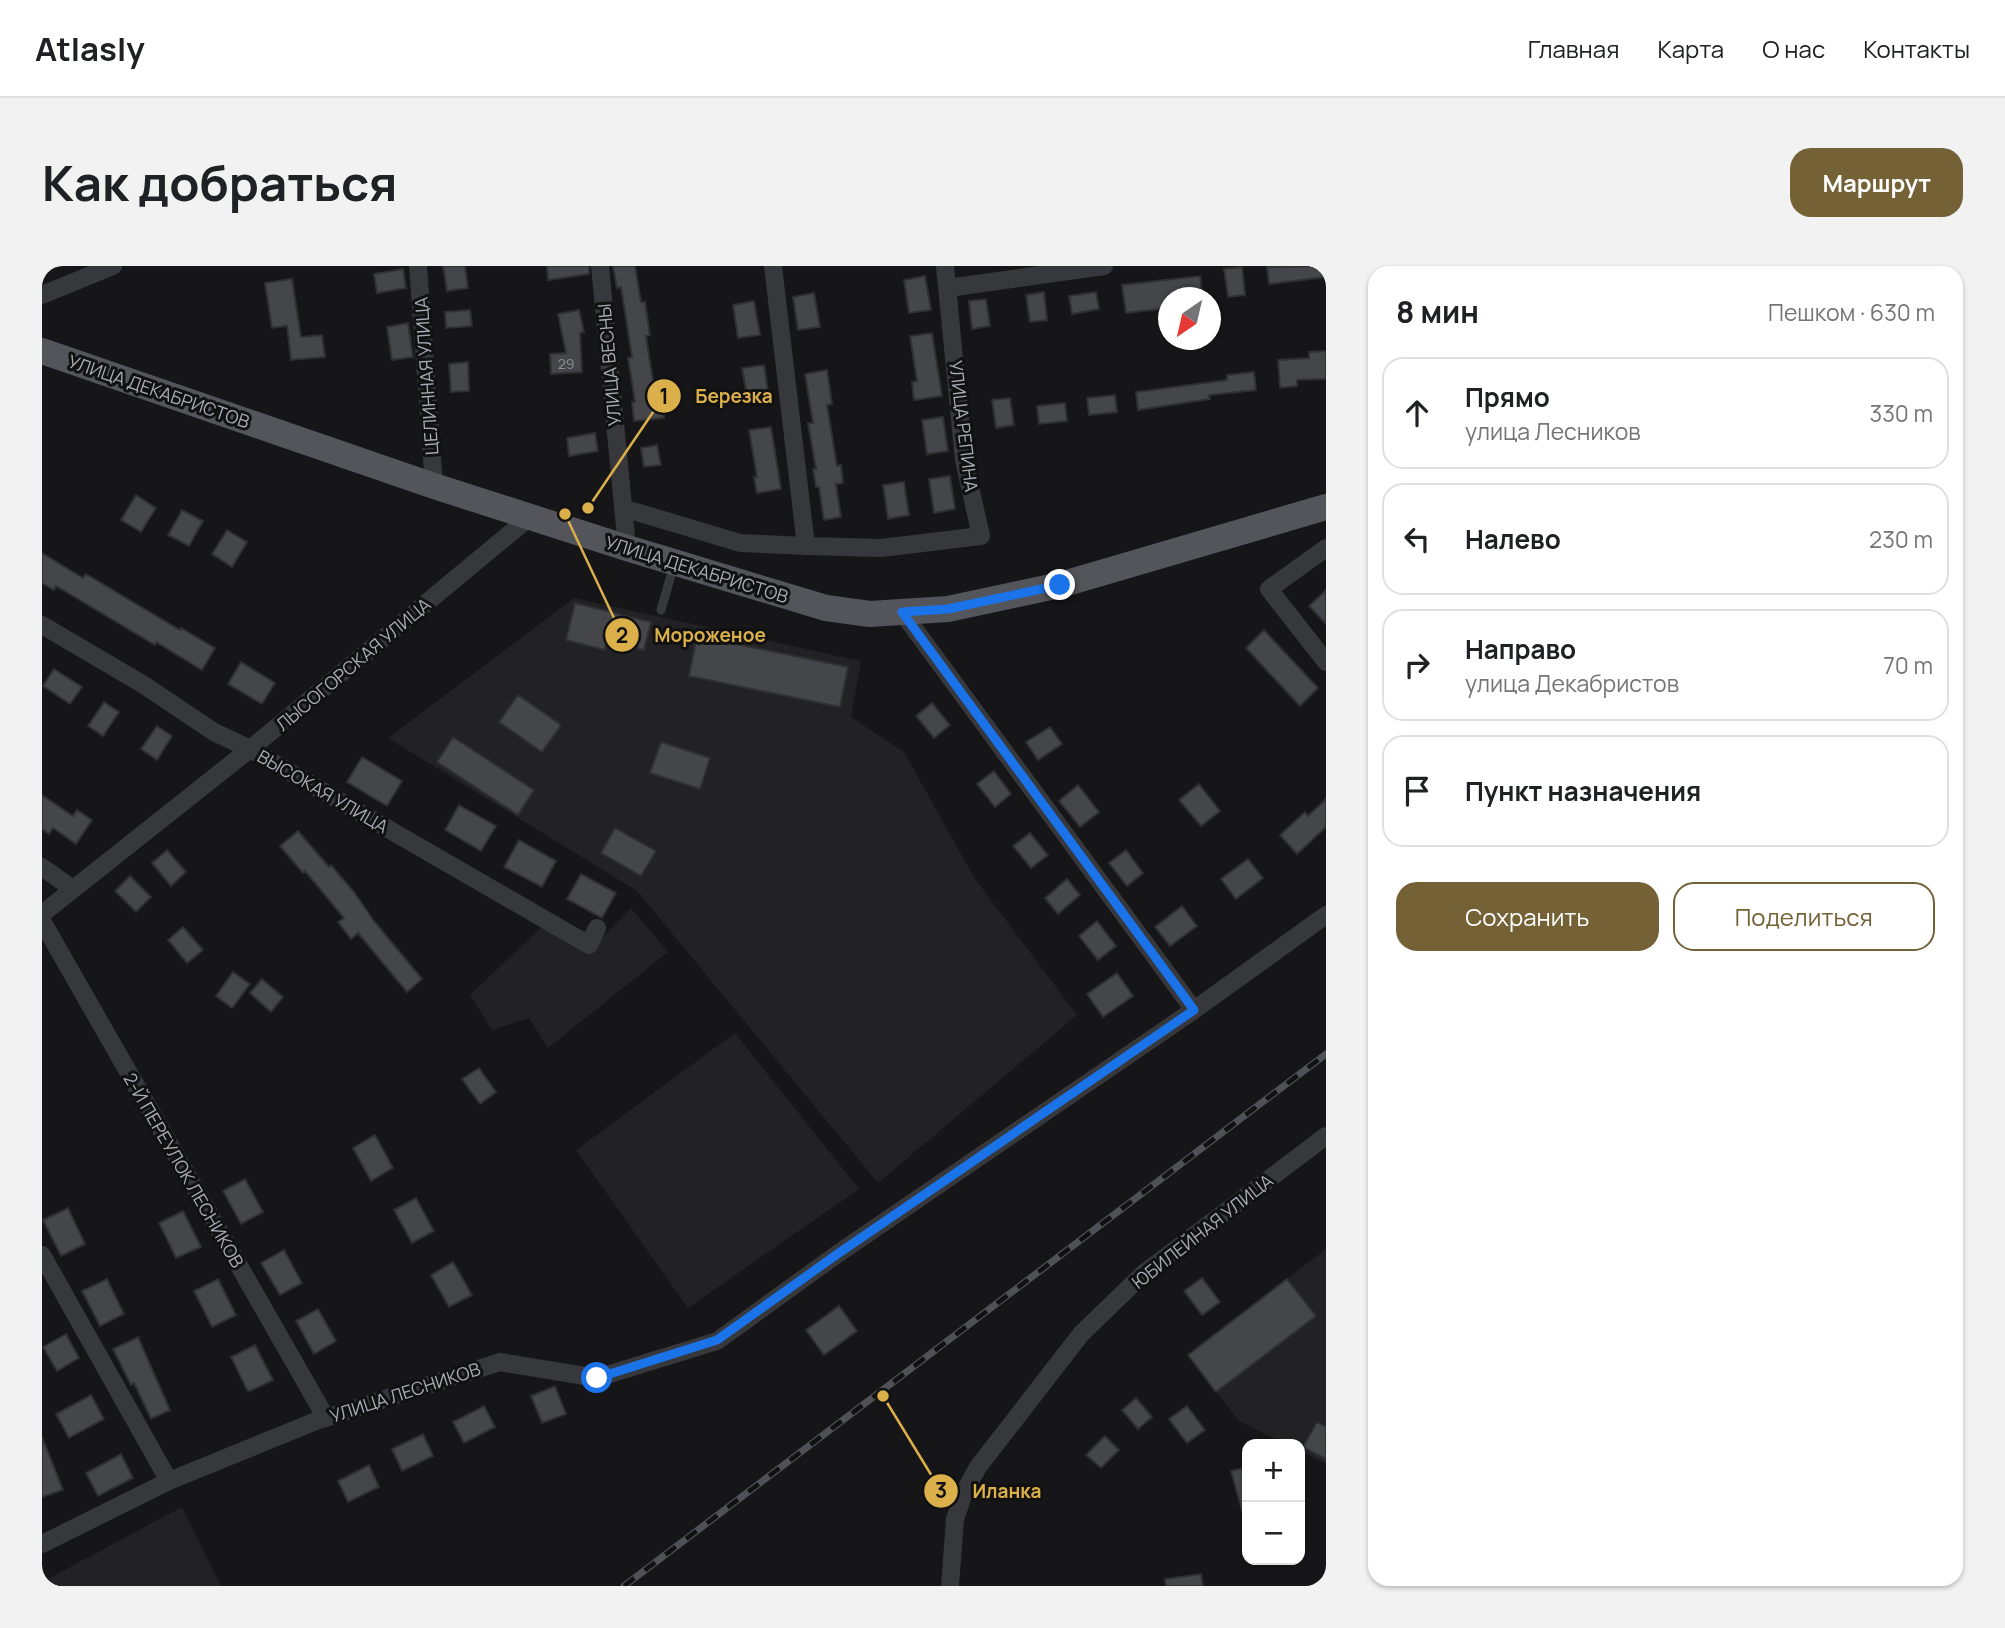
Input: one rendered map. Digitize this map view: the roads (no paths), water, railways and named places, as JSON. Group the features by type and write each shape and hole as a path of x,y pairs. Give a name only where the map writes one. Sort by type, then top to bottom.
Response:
{"main road":[{"name":"УЛИЦА ДЕКАБРИСТОВ","path":"42,351 434,486 674,563 826,608 870,614 948,609 1060,585 1326,507"}],"street":[{"path":"42,295 46,291 113,266"},
{"name":"ЦЕЛИННАЯ УЛИЦА","path":"418,266 434,486"},
{"name":"УЛИЦА ВЕСНЫ","path":"600,266 627,548"},
{"path":"623,508 740,543 806,546 773,266"},
{"name":"УЛИЦА РЕПИНА","path":"806,546 881,548 981,536 964,460 945,266"},
{"path":"948,288 1104,266"},
{"name":"ЛЫСОГОРСКАЯ УЛИЦА","path":"42,914 250,749 531,516"},
{"path":"1326,548 1269,589 1326,662"},
{"path":"902,612 1194,1010"},
{"name":"ВЫСОКАЯ УЛИЦА","path":"42,625 144,685 214,732 250,749 589,945 597,928"},
{"path":"42,867 73,888"},
{"name":"УЛИЦА ЛЕСНИКОВ","path":"42,1544 169,1481 326,1418 500,1362 597,1378 717,1340 1194,1010 1326,915"},
{"name":"2-Й ПЕРЕУЛОК ЛЕСНИКОВ","path":"42,921 326,1418"},
{"name":"ЮБИЛЕЙНАЯ УЛИЦА","path":"950,1586 955,1519 964,1493 978,1468 1081,1335 1143,1274 1326,1136"},
{"path":"42,1255 169,1481"}],"lane":[{"path":"661,611 674,563"}],"railway":[{"path":"624,1586 1326,1054"}],"place":[{"name":"Березка","path":"588,508"},
{"name":"Мороженое","path":"565,514"},
{"name":"Иланка","path":"883,1396"}]}
